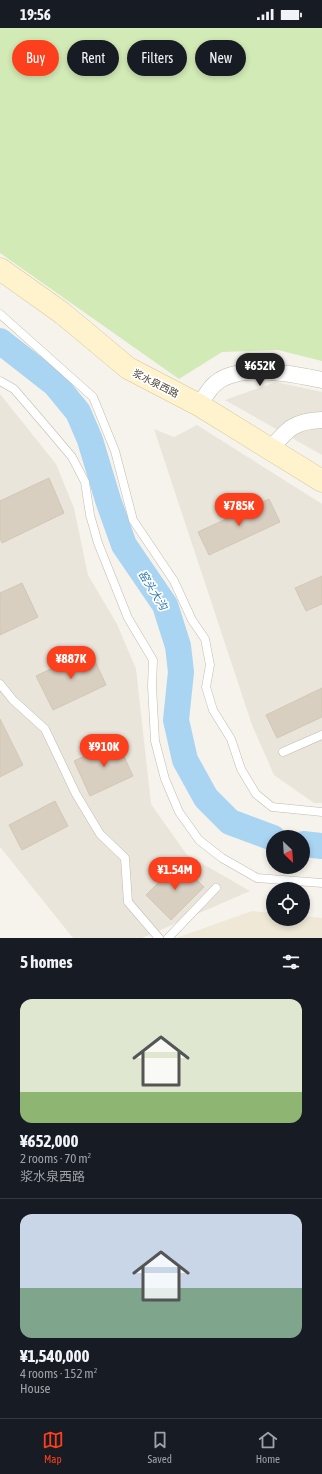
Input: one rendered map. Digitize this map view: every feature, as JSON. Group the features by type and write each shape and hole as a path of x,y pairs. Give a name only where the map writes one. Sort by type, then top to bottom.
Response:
{"street":[{"name":"浆水泉西路","path":"4,275 62,313 128,368 199,405 322,481"},
{"path":"199,405 216,383 236,374 278,371 322,380"},
{"path":"270,450 288,429 305,420 322,420"}],"lane":[{"path":"0,314 93,397 115,451 133,520 174,581 192,620 205,639 210,665 206,686 213,710 231,739 241,769 256,794 272,807 322,812"},
{"path":"0,381 14,389 72,457 85,482 90,515 98,543 128,618 153,660 152,686 155,741 165,780 179,812 199,840 222,858 257,878 322,883"},
{"path":"0,684 13,700 45,729 76,794 96,828 100,834 125,858 128,902 159,938"},
{"path":"283,752 322,735"},
{"path":"168,938 216,888"}],"shaded area":[{"path":"276,382 322,392 322,455 225,400"},
{"path":"0,394 56,464 74,508 88,575 117,624 136,669 151,804 187,855 250,891 142,938 73,938 0,847"},
{"path":"197,425 322,504 322,803 314,803 274,775 252,725 154,429 174,437"},
{"path":"252,911 266,912 266,926 310,926 310,917 322,918 322,938 176,938"}],"green space":[{"path":"0,28 322,28 322,361 278,350 222,352 179,379 0,253"}],"building":[{"path":"49,478 64,513 2,543 0,538 0,501"},
{"path":"269,499 280,522 209,555 198,532"},
{"path":"322,576 322,604 306,611 295,588"},
{"path":"22,583 38,617 0,635 0,593"},
{"path":"90,650 106,685 53,710 36,676"},
{"path":"322,688 322,717 277,738 266,715"},
{"path":"0,719 23,765 0,777"},
{"path":"117,741 133,776 90,796 74,761"},
{"path":"55,801 68,826 22,850 9,825"},
{"path":"179,862 204,887 171,920 146,895"}],"waterway":[{"name":"窑头大沟","path":"0,341 55,384 78,412 90,440 108,500 124,545 165,605 178,646 181,672 176,720 185,760 206,798 230,822 266,835"},
{"name":"窑头大沟","path":"310,845 322,846"}]}
